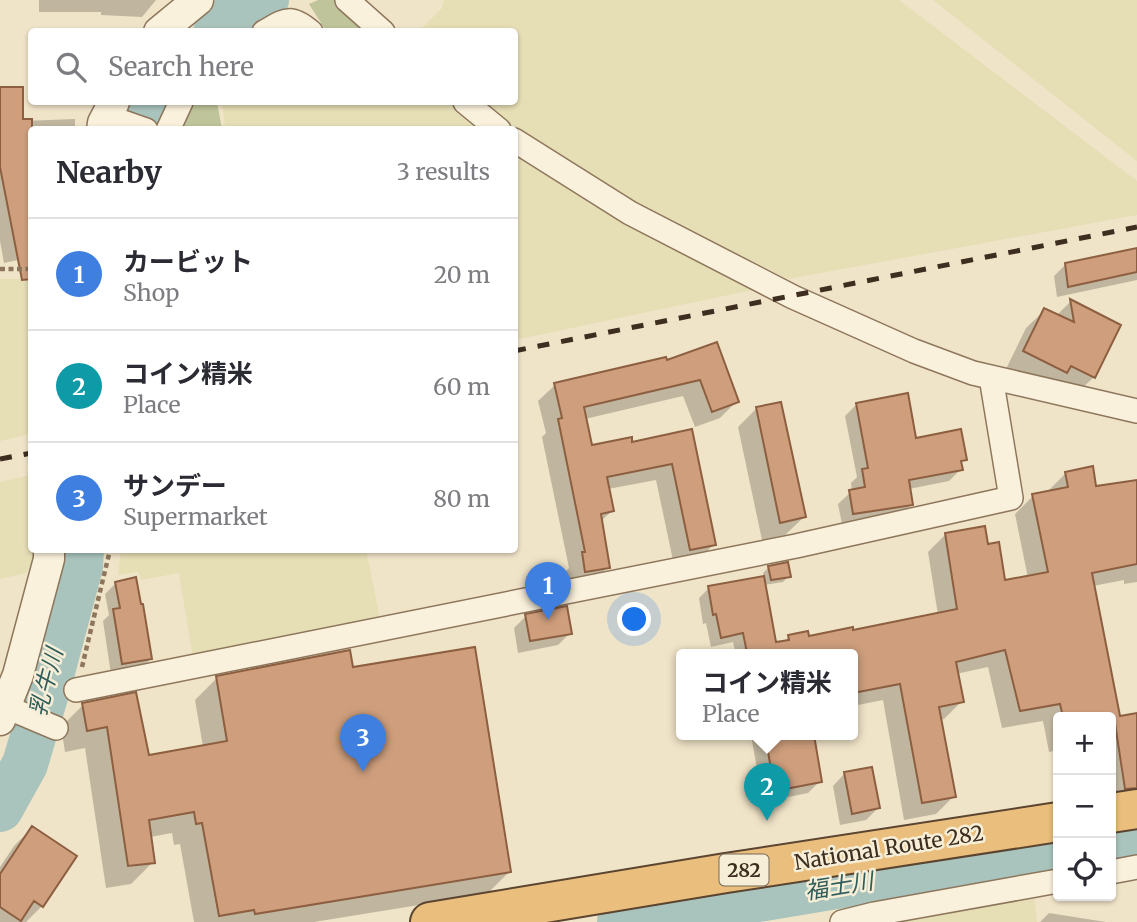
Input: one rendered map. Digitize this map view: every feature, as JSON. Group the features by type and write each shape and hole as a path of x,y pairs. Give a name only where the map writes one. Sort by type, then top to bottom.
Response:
{"highway":[{"path":"1116,812 1137,809"},
{"name":"National Route 282","path":"430,922 1053,823"}],"street":[{"path":"164,28 198,0"},
{"path":"346,0 378,28"},
{"path":"271,28 288,19 298,20 307,28"},
{"path":"170,126 180,105"},
{"path":"468,105 494,126"},
{"path":"107,116 135,126"},
{"path":"518,143 630,213 793,297 914,351 991,377 1137,411"},
{"path":"76,690 796,546 1011,498 991,377"},
{"path":"49,553 22,662 6,711 56,728"},
{"path":"1116,871 1137,867"},
{"path":"842,922 1053,882"}],"path":[{"path":"0,269 28,269"},
{"path":"76,690 109,553"}],"shaded area":[{"path":"444,0 899,0 1137,181 1137,215 788,279 656,218 518,132 518,126 505,126 494,120 476,105 518,105 518,28 422,28 442,8"},
{"path":"933,0 1137,0 1137,161"},
{"path":"222,105 452,105 477,126 225,126"},
{"path":"518,156 603,207 757,289 518,339"},
{"path":"0,279 28,279 28,435 0,441"},
{"path":"28,476 28,553 34,554 27,573 0,579 0,482"},
{"path":"121,553 367,553 381,623 193,659 179,573 141,580 138,572 118,575"},
{"path":"1034,895 1037,922 885,922"}],"green space":[{"path":"318,0 336,0 369,28 324,28 309,4"},
{"path":"194,105 218,105 221,126 173,126"}],"building":[{"path":"0,87 23,87 23,119 32,119 32,126 28,126 28,279 22,280 0,167"},
{"path":"1137,248 1137,272 1068,287 1065,263"},
{"path":"1070,299 1121,325 1095,378 1071,366 1067,373 1023,351 1044,308 1074,322"},
{"path":"717,342 739,402 712,412 700,380 584,407 592,445 632,437 632,442 692,429 716,545 690,550 672,464 607,477 614,511 601,514 610,568 585,572 582,552 585,552 558,419 562,418 554,383 666,357 667,360"},
{"path":"908,393 916,438 961,429 967,460 961,461 963,470 909,480 913,505 853,514 849,490 865,487 862,469 868,468 856,403"},
{"path":"781,402 806,517 780,523 756,407"},
{"path":"1093,466 1096,486 1137,480 1137,564 1092,573 1120,716 1137,713 1137,788 1125,789 1116,730 1116,712 1062,712 1060,704 1020,711 1005,650 956,662 964,702 939,707 956,797 922,803 900,684 858,692 858,649 746,649 743,633 721,638 716,614 713,615 708,586 764,576 776,642 789,640 788,635 808,631 809,636 853,627 853,630 957,609 945,533 985,526 988,544 999,542 1005,580 1048,572 1032,494 1068,487 1065,472"},
{"path":"788,562 791,577 771,580 768,566"},
{"path":"136,577 152,659 122,664 113,609 120,608 115,582"},
{"path":"567,606 572,634 530,641 525,614"},
{"path":"475,647 511,872 255,914 254,910 219,916 202,823 196,824 194,812 149,820 155,863 128,866 107,727 87,731 82,703 136,692 149,755 227,741 216,676 350,650 353,667"},
{"path":"766,740 815,740 822,782 775,791"},
{"path":"872,767 880,808 852,814 844,772"},
{"path":"32,826 77,856 43,907 34,901 21,921 0,907 0,874"}],"waterway":[{"name":"乳牛川","path":"220,28 233,15 266,0"},
{"name":"乳牛川","path":"139,126 148,105"},
{"name":"乳牛川","path":"0,809 25,764 80,566 81,553"},
{"name":"福士川","path":"1116,840 1137,837"},
{"name":"福士川","path":"620,922 1053,850"}],"railway":[{"path":"518,350 1137,227"},
{"path":"0,459 28,454"}],"place":[{"name":"カービット","path":"548,620"},
{"name":"サンデー","path":"363,772"},
{"name":"コイン精米","path":"767,821"}]}
